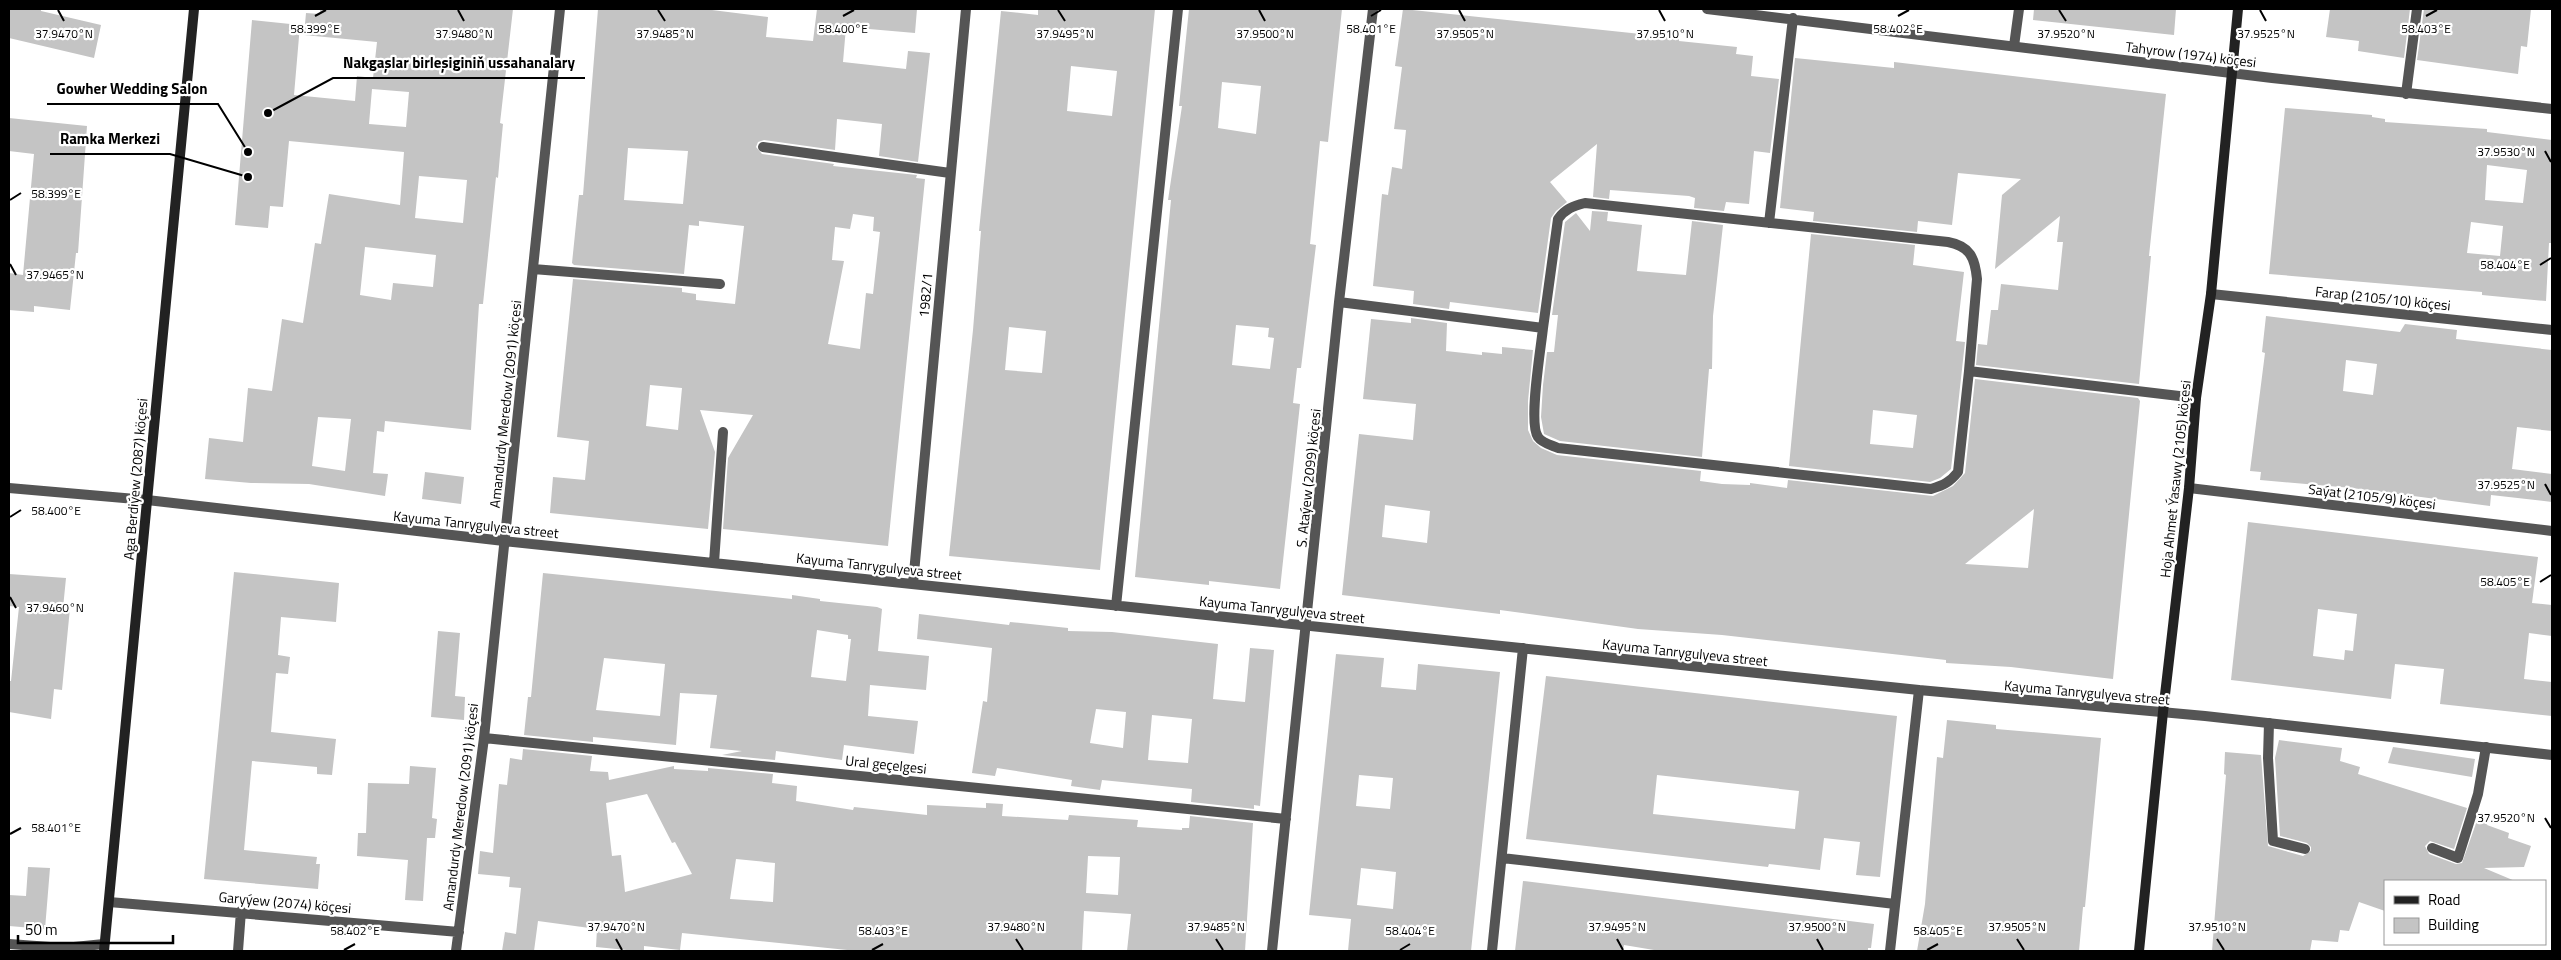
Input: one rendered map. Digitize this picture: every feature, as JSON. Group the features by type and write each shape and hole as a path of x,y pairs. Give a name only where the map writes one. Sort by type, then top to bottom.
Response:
{"street":[{"name":"Aga Berdiýew (2087) köçesi","path":"104,948 194,9"},
{"name":"Amandurdy Meredow (2091) köçesi","path":"456,951 484,738 560,9"},
{"name":"1982/1","path":"913,584 966,9"},
{"path":"1116,606 1178,9"},
{"name":"S. Ataýew (2099) köçesi","path":"1272,951 1339,302 1373,9"},
{"name":"Tahyrow (1974) köçesi","path":"1707,9 2406,94 2552,109"},
{"path":"2014,46 2019,9"},
{"name":"Hoja Ahmet Ýasawy (2105) köçesi","path":"2139,951 2163,712 2189,488 2196,398 2211,294 2230,73 2238,9"},
{"path":"2406,94 2417,9"},
{"path":"1769,223 1793,18"},
{"path":"763,147 950,172"},
{"path":"1585,203 1769,223 1960,244 1970,252 1976,264 1977,279 1970,371 1958,472 1952,480 1943,486 1931,488 1558,448 1547,444 1538,437 1533,418 1543,328 1557,225 1564,211 1585,203"},
{"path":"533,269 720,284"},
{"name":"Farap (2105/10) köçesi","path":"2211,294 2552,330"},
{"path":"1339,302 1543,328"},
{"path":"1970,371 2196,398"},
{"path":"714,563 723,432"},
{"name":"Kayuma Tanrygulyeva street","path":"9,488 147,500 504,541 1116,606 1919,690 2163,712 2552,755"},
{"name":"Saýat (2105/9) köçesi","path":"2189,488 2552,531"},
{"path":"1492,951 1523,648"},
{"path":"1890,951 1919,690"},
{"path":"2269,724 2268,758 2273,841 2306,849"},
{"name":"Ural geçelgesi","path":"484,738 1286,818"},
{"path":"2432,848 2458,858 2478,794 2486,747"},
{"path":"1502,858 1894,904"},
{"name":"Garyýew (2074) köçesi","path":"109,902 458,932"},
{"path":"238,951 241,912"},
{"path":"9,944 64,948 104,948"}],"building":[{"path":"9,9 41,9 41,11 101,25 94,58 9,38"},
{"path":"320,9 513,9 500,123 503,124 498,178 496,177 483,304 479,304 471,430 385,421 384,432 377,431 373,473 388,474 385,496 309,484 251,483 205,479 209,438 243,442 248,388 272,391 282,319 303,323 315,243 321,244 329,194 400,205 404,152 289,141 283,207 270,206 268,228 235,225 252,20 300,25 294,95 355,101 357,76 373,78 377,42 304,35 306,13 320,14","holes":["372,89 409,92 406,127 369,124","419,176 467,180 463,223 415,218","365,247 436,255 433,287 393,283 391,300 360,295","318,417 351,419 345,471 312,466"]},
{"path":"598,9 704,9 768,17 766,37 813,41 817,9 917,9 915,33 846,27 843,62 906,69 908,51 930,53 918,162 879,156 882,124 837,119 835,150 764,140 758,142 756,147 762,154 834,164 833,166 917,175 916,178 925,179 888,546 723,529 728,458 753,415 700,410 715,452 708,529 550,513 553,477 585,480 589,441 557,437 573,279 682,288 682,292 696,294 696,300 735,304 744,226 699,221 699,226 689,225 684,274 574,265 572,263 579,195 583,195","holes":["628,148 688,151 683,204 624,200","853,214 874,217 873,231 880,232 873,294 866,293 860,349 828,344 844,261 832,260 835,227 850,229","650,385 682,388 678,430 646,426"]},
{"path":"1038,9 1155,9 1100,570 949,556 973,330 981,231 979,231 1001,11 1038,15","holes":["1071,66 1117,71 1112,116 1067,111","1009,327 1046,331 1042,373 1005,370"]},
{"path":"1189,9 1342,9 1328,142 1320,141 1310,244 1316,245 1301,368 1297,368 1293,403 1300,404 1280,589 1209,581 1209,585 1135,577 1171,200 1168,200 1182,106 1179,106","holes":["1222,82 1261,86 1256,134 1218,128","1236,325 1269,328 1268,337 1274,338 1270,369 1232,365"]},
{"path":"1403,9 1679,38 1679,41 1737,47 1736,54 1753,56 1751,76 1779,79 1770,153 1754,151 1749,204 1726,202 1724,211 1694,208 1695,198 1689,196 1610,190 1609,199 1593,197 1597,144 1550,182 1567,202 1551,218 1538,313 1450,302 1449,309 1413,304 1414,291 1373,286 1382,194 1388,195 1392,167 1402,169 1406,130 1394,129 1402,67 1395,66"},
{"path":"2034,9 2176,9 2174,35 2033,20"},
{"path":"2330,9 2410,9 2404,58 2358,51 2359,41 2326,37"},
{"path":"2424,9 2531,9 2527,47 2521,46 2518,74 2417,60"},
{"path":"1795,58 1894,68 1894,62 2166,94 2149,256 2151,256 2139,384 1976,365 1978,344 1987,345 1991,310 1998,310 2001,284 2058,290 2063,242 2057,242 2060,216 1995,269 2002,195 2021,179 1958,173 1952,225 1918,221 1917,232 1813,221 1814,212 1780,208"},
{"path":"2285,108 2372,115 2372,117 2385,119 2385,122 2487,129 2487,132 2552,140 2552,234 2551,243 2549,243 2546,301 2482,295 2482,292 2269,274","holes":["2487,165 2527,170 2523,203 2485,200","2471,222 2503,226 2500,256 2467,253"]},
{"path":"9,118 87,126 78,253 76,253 70,310 34,306 34,312 9,310 9,273 23,275 34,154 9,151"},
{"path":"1592,211 1608,212 1607,221 1642,225 1637,271 1686,275 1692,221 1723,225 1713,316 1712,369 1709,369 1702,457 1560,441 1544,434 1541,417 1543,385 1547,352 1554,352 1558,315 1552,315 1565,222 1576,213 1590,231"},
{"path":"1811,234 1915,245 1913,265 1964,272 1956,341 1965,342 1951,469 1940,478 1930,482 1789,466","holes":["1873,410 1917,415 1913,448 1870,444"]},
{"path":"2266,316 2400,332 2405,324 2457,330 2456,339 2552,350 2552,431 2517,427 2512,469 2552,474 2552,502 2491,495 2490,506 2352,488 2260,480 2261,472 2250,471 2265,353 2262,352","holes":["2346,360 2377,364 2373,395 2343,391"]},
{"path":"1411,318 1447,323 1446,351 1482,355 1482,352 1502,354 1502,347 1533,350 1528,401 1528,430 1533,441 1541,448 1557,455 1701,471 1700,481 1722,484 1750,485 1750,483 1787,488 1788,480 1933,496 1953,486 1965,473 1975,379 2138,398 2140,401 2113,679 2011,667 1946,663 1946,660 1722,635 1638,629 1500,610 1500,614 1342,595 1359,434 1413,440 1416,404 1363,399 1371,319 1411,323","holes":["1385,505 1430,511 1427,543 1382,537","2034,509 2028,568 1965,564"]},
{"path":"425,472 464,477 461,504 422,499"},
{"path":"2248,522 2538,557 2532,603 2552,605 2552,636 2529,633 2524,679 2552,682 2552,716 2440,704 2444,669 2395,664 2391,699 2231,680","holes":["2318,609 2357,614 2353,651 2345,650 2344,660 2313,656"]},
{"path":"234,572 339,583 336,622 281,617 278,655 290,657 288,674 276,673 271,732 336,739 332,775 317,774 317,767 252,761 244,850 317,857 316,864 320,864 318,889 204,879"},
{"path":"543,573 792,599 792,595 820,599 820,601 877,607 882,609 878,651 929,656 926,690 870,685 868,716 918,721 914,754 844,745 842,760 776,751 775,760 722,755 742,751 710,748 717,695 680,693 676,745 593,737 593,742 524,735 528,697 531,697","holes":["817,630 848,635 848,639 851,639 846,681 811,677","604,658 665,664 660,716 596,710"]},
{"path":"9,574 66,578 63,608 70,608 62,690 54,689 51,719 9,712 9,681 11,681 19,607 9,606"},
{"path":"919,614 1009,625 1010,622 1068,628 1068,631 1112,632 1218,644 1213,699 1245,702 1250,648 1274,650 1260,806 1254,805 1254,809 1191,802 1192,789 1102,780 1100,790 1071,786 1072,780 997,768 995,776 972,773 983,701 987,702 992,648 917,639","holes":["1096,709 1126,712 1123,748 1090,743","1152,715 1192,719 1188,763 1148,760"]},
{"path":"438,631 460,633 455,696 465,697 464,720 431,717"},
{"path":"1336,654 1384,658 1381,687 1416,690 1418,664 1500,672 1471,951 1348,951 1351,919 1309,915","holes":["1359,775 1393,778 1390,809 1356,806","1361,868 1396,872 1393,909 1357,905"]},
{"path":"1546,676 1897,716 1880,877 1856,875 1860,842 1824,838 1820,870 1769,864 1768,867 1526,839","holes":["1657,775 1799,791 1795,829 1653,814"]},
{"path":"1947,720 1996,725 1996,729 2101,738 2079,951 1917,951 1925,904 1937,757 1943,758"},
{"path":"2279,740 2342,748 2340,761 2360,767 2358,774 2467,808 2454,849 2430,841 2425,846 2429,854 2456,864 2462,863 2480,812 2490,815 2487,825 2509,833 2508,838 2531,846 2524,867 2484,868 2513,880 2384,880 2384,911 2359,902 2349,931 2340,930 2338,942 2312,940 2310,951 2212,951 2226,775 2224,774 2225,752 2261,755 2268,846 2303,856 2311,851 2311,847 2307,843 2280,836 2275,758"},
{"path":"2393,747 2475,759 2472,777 2388,763"},
{"path":"523,749 592,756 590,771 608,772 609,780 674,766 674,769 708,771 708,768 773,774 772,783 797,786 796,801 853,810 854,807 927,815 927,805 986,808 986,803 1003,804 1002,816 1068,820 1069,815 1138,820 1137,827 1182,830 1182,828 1189,828 1190,816 1253,823 1245,951 1127,951 1131,914 1084,911 1082,951 857,951 682,933 680,950 644,946 644,951 637,951 596,947 597,929 538,921 534,951 502,951 505,932 516,934 521,888 509,887 510,877 478,874 480,851 493,853 499,784 507,785 510,758 522,760","holes":["647,794 672,843 675,842 692,874 625,892 621,855 612,856 606,803","1088,856 1120,857 1118,895 1086,893","736,859 775,863 773,902 730,899"]},
{"path":"410,766 436,768 432,818 437,819 435,838 427,838 423,901 405,900 408,860 357,856 358,833 366,833 368,783 409,784"},
{"path":"28,867 50,868 45,929 9,926 9,895 26,896"},
{"path":"1523,881 1874,924 1871,948 1868,948 1868,951 1660,951 1624,945 1623,951 1515,951"}],"place":[{"name":"Nakgaşlar birleşiginiň ussahanalary","path":"268,113"},
{"name":"Gowher Wedding Salon","path":"248,152"},
{"name":"Ramka Merkezi","path":"248,177"}]}
